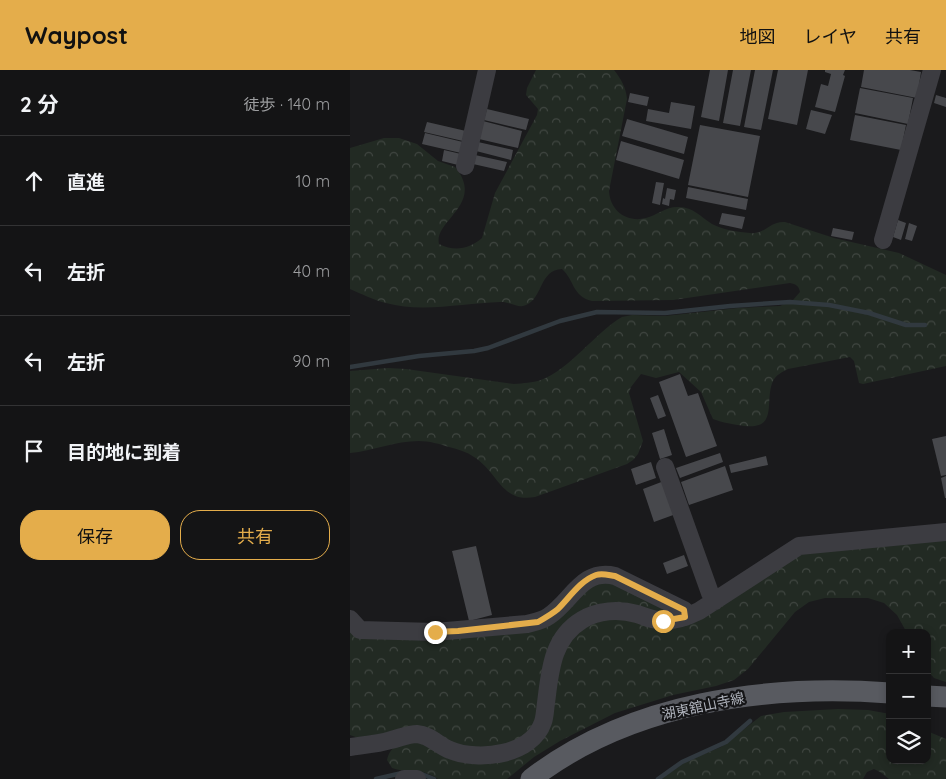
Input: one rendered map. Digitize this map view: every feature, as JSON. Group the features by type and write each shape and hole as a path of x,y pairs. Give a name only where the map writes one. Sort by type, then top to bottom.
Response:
{"main road":[{"name":"湖東舘山寺線","path":"531,779 568,754 594,740 630,724 677,710 717,701 773,694 838,691 886,693"},
{"path":"931,696 946,697"}],"street":[{"path":"465,166 488,70"},
{"path":"883,240 932,70"},
{"path":"666,467 710,593 715,600"},
{"path":"350,748 390,741 410,734 419,734 428,737 451,751 463,754 490,756 515,749 537,733 543,722 551,664 555,650 562,638 582,619 609,611 623,611 663,621 685,617 699,611 799,546 946,532"},
{"path":"350,618 360,630 435,632 527,624 538,622 548,616 586,580 605,574 615,576 684,610 685,617"},
{"path":"404,779 417,779"}],"green space":[{"path":"536,70 614,70 621,80 627,99 609,191 616,210 626,217 632,219 646,218 670,208 684,207 716,226 750,233 760,232 780,222 785,222 834,238 899,253 946,275 946,366 863,384 859,383 854,361 850,357 788,369 777,375 773,381 766,419 755,426 744,426 713,419 701,392 679,372 656,378 641,374 631,387 629,393 643,441 638,454 633,460 627,464 535,497 524,498 515,496 507,491 471,455 434,443 410,441 350,453 350,371 388,368 406,369 514,384 534,382 562,368 602,332 622,317 632,315 665,316 738,308 780,306 793,300 800,292 797,286 790,283 673,300 592,301 577,292 562,269 549,274 536,297 523,306 500,302 428,307 400,306 377,300 350,289 350,148 384,138 399,138 417,144 438,161 455,167 463,180 465,191 462,202 443,227 439,236 439,244 456,249 472,245 482,238 495,193 537,115 538,109 526,95 527,88"},
{"path":"946,539 946,682 934,678 931,675 931,629 905,629 897,615 884,603 868,598 825,598 809,602 795,612 748,669 734,680 716,686 673,695 615,713 560,741 534,757 507,779 438,779 420,771 392,768 387,760 393,748 410,740 436,749 530,747 556,665 575,632 609,616 655,626 801,553"},
{"path":"605,580 662,608 663,612 580,615 533,730 513,744 477,750 442,740 361,739 350,735 350,626 528,629 589,585"},
{"path":"838,709 868,710 886,713 886,764 931,764 931,733 946,739 946,779 889,779 874,769 867,772 863,779 661,779 687,761 721,747 761,716 784,712"}],"building":[{"path":"710,70 728,70 719,121 701,117"},
{"path":"733,70 751,70 740,126 723,123"},
{"path":"755,70 773,70 761,130 744,127"},
{"path":"778,70 808,70 797,125 768,119"},
{"path":"825,70 845,70 835,112 815,107 821,84 828,86 831,74 825,72"},
{"path":"864,70 910,70 921,72 917,98 861,87"},
{"path":"860,88 913,98 908,124 855,113"},
{"path":"630,93 649,97 647,106 628,102"},
{"path":"936,95 946,98 946,107 934,103"},
{"path":"671,102 695,106 691,129 646,121 648,109 669,113"},
{"path":"487,109 529,119 526,130 484,120"},
{"path":"811,110 832,115 825,134 806,129"},
{"path":"855,115 906,125 901,150 850,140"},
{"path":"627,119 688,137 684,154 622,136"},
{"path":"483,121 522,131 518,148 479,139"},
{"path":"427,122 466,131 463,141 424,132"},
{"path":"700,125 760,136 748,197 688,185"},
{"path":"425,133 463,142 461,153 422,144"},
{"path":"621,141 684,160 679,179 616,160"},
{"path":"478,142 513,150 511,160 476,151"},
{"path":"444,150 461,154 458,165 442,161"},
{"path":"475,155 507,162 504,171 473,164"},
{"path":"656,182 664,183 660,205 652,203"},
{"path":"688,187 748,199 746,210 686,198"},
{"path":"667,188 676,190 674,200 670,199 669,206 662,204"},
{"path":"722,213 745,217 742,229 719,224"},
{"path":"898,220 906,223 901,240 893,237"},
{"path":"909,223 917,226 912,241 905,239"},
{"path":"833,228 854,232 852,240 831,236"},
{"path":"680,374 688,396 698,393 717,446 686,457 659,382"},
{"path":"658,395 666,416 658,419 650,398"},
{"path":"664,429 672,455 660,459 652,433"},
{"path":"946,436 946,475 941,476 932,439"},
{"path":"720,453 723,462 680,478 676,468"},
{"path":"766,456 768,465 731,473 729,465"},
{"path":"651,462 656,478 636,485 631,469"},
{"path":"725,466 733,490 689,505 681,482"},
{"path":"946,476 946,498 945,498 941,478"},
{"path":"664,481 676,514 654,522 643,489"},
{"path":"476,546 492,615 469,621 452,551"},
{"path":"684,555 688,566 667,574 663,563"}],"waterway":[{"path":"350,367 488,348 560,321 597,312 665,313 790,302 829,305 869,313 906,325 925,325"},
{"path":"658,779 682,762 726,742 750,721"},
{"path":"376,779 402,773"},
{"path":"419,773 434,779"}],"route":[{"path":"435,632 538,622 558,609 586,580 605,574 615,576 684,610 685,617 663,621"}]}
